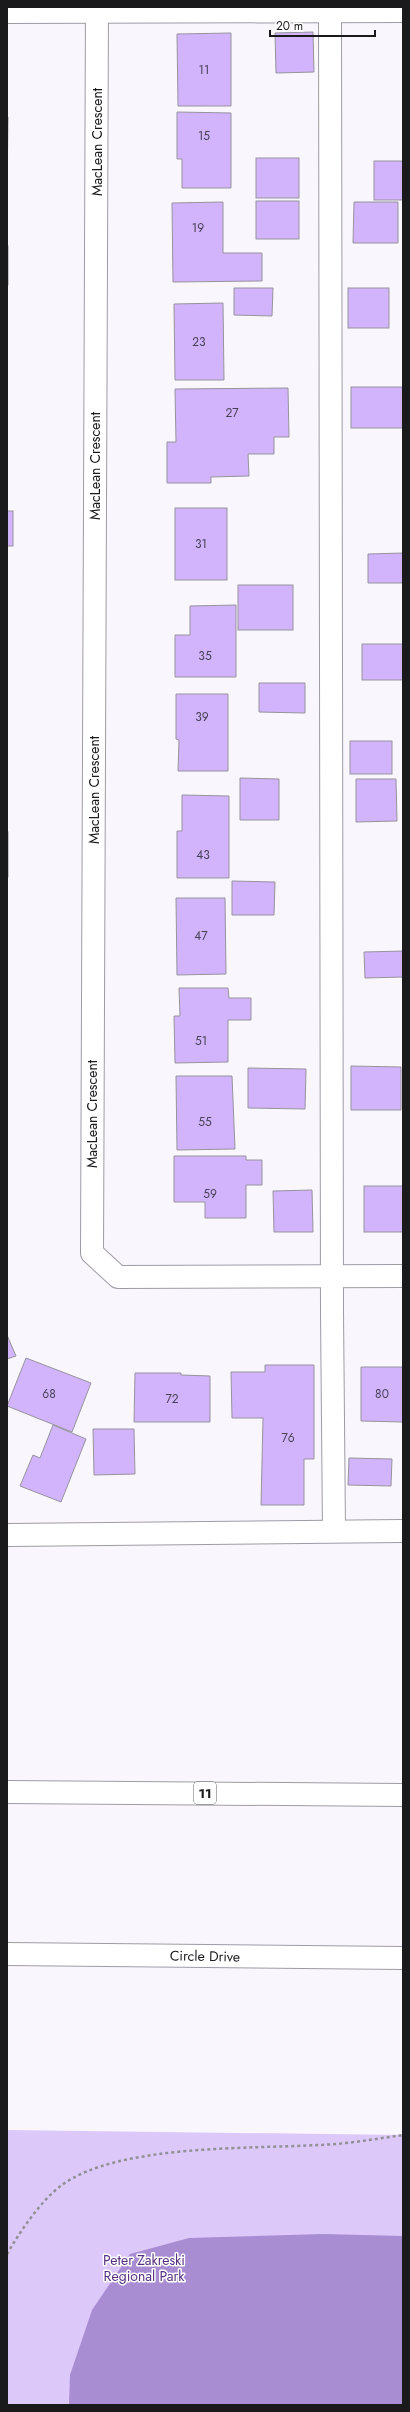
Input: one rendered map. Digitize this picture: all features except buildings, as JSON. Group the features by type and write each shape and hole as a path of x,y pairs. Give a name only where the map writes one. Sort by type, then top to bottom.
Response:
{"main road":[{"path":"7,12 97,9 403,11"},
{"name":"MacLean Crescent","path":"97,9 92,1253 118,1276 403,1276"},
{"path":"330,10 332,1275 334,1531"},
{"path":"7,1536 403,1531"},
{"name":"11","path":"7,1792 403,1795"},
{"name":"Circle Drive","path":"7,1954 403,1958"}],"path":[{"path":"7,2254 24,2227 61,2185 102,2165 186,2151 321,2145 403,2136"}],"green space":[{"name":"Peter Zakreski Regional Park","path":"7,2130 403,2135 403,2405 7,2405"}],"shaded area":[{"path":"323,2234 403,2236 403,2405 69,2405 70,2375 92,2310 130,2254 189,2238"}]}
